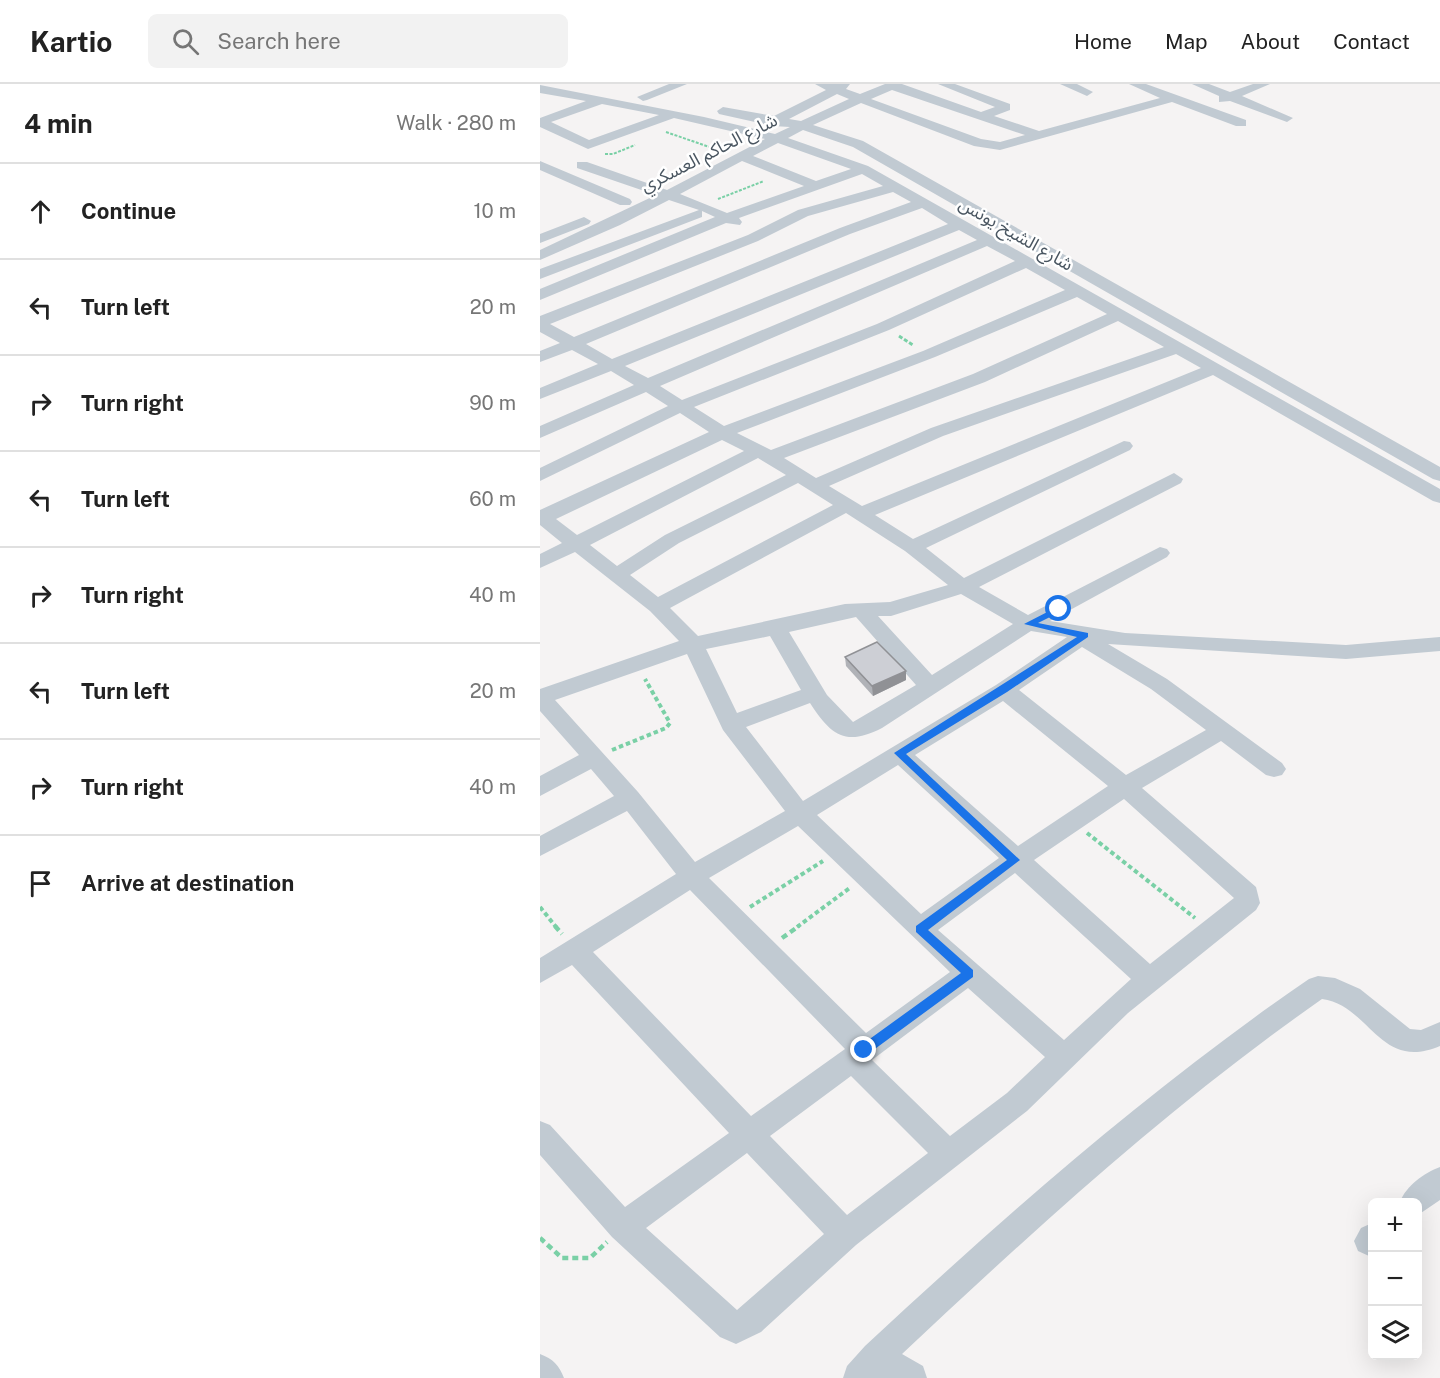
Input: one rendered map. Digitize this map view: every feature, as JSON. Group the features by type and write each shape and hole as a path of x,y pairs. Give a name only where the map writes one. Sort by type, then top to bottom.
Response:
{"street":[{"name":"شارع الشيخ يونس","path":"572,84 777,120 839,136 874,153 1440,475"},
{"path":"643,97 681,84"},
{"path":"821,84 840,87 857,99 991,146 1008,146 1173,98"},
{"path":"944,84 963,86 1006,107 983,116"},
{"path":"1066,84 1087,92"},
{"path":"1135,84 1241,123"},
{"path":"1198,84 1287,118"},
{"path":"1198,107 1264,84"},
{"path":"893,85 1040,136"},
{"name":"شارع الحاكم العسكري","path":"540,256 586,236 779,139 802,125 893,85"},
{"path":"738,142 840,87"},
{"name":"شارع الشيخ يونس","path":"544,93 672,114 755,133 779,139 863,169 1440,497"},
{"path":"540,122 600,101"},
{"path":"540,122 588,145 672,114"},
{"path":"540,239 625,202 722,151"},
{"path":"743,157 817,186"},
{"path":"540,165 625,202"},
{"path":"582,165 705,208 758,234"},
{"path":"540,295 726,218 863,169"},
{"path":"540,323 758,234 763,229 800,215 895,187"},
{"path":"540,357 845,231 923,203"},
{"path":"540,274 705,208"},
{"path":"540,394 960,224"},
{"path":"540,433 706,358 920,271 988,240"},
{"path":"540,475 681,406 883,327 1026,262"},
{"path":"920,271 963,290"},
{"path":"541,518 722,433 929,354 1077,291"},
{"path":"540,562 764,454 979,378 1118,315"},
{"path":"540,323 647,385 722,433 764,454 807,480 912,547 963,588 1028,624 1083,636 1177,644 1346,651 1440,644"},
{"path":"618,574 672,539 807,480 1176,348"},
{"path":"1195,359 1217,350"},
{"path":"657,606 853,510 1213,369"},
{"path":"912,547 1124,446"},
{"path":"949,1155 764,950 692,876 630,798 540,697 634,662 693,644 776,628 844,611 891,609 963,588 1174,478"},
{"path":"541,518 579,544 657,606 693,644 731,724 800,814 920,929 1064,1057"},
{"path":"776,628 828,713 844,729 855,730 874,722 1028,624 1160,553"},
{"path":"860,609 929,686"},
{"path":"540,972 692,876 800,814 1004,690 1083,636"},
{"path":"1083,636 1159,684 1274,769"},
{"path":"540,1134 622,1227 731,1326 736,1328 750,1321 845,1235 1017,1102 1149,979 1247,903 1247,894 1125,788 1004,690"},
{"path":"731,724 814,693"},
{"path":"920,929 1015,860 1125,788 1223,730"},
{"path":"899,753 1149,979"},
{"path":"540,787 595,757"},
{"path":"540,847 630,798"},
{"path":"575,951 845,1235"},
{"path":"622,1227 969,973"},
{"path":"867,1367 1029,1214 1194,1079 1318,987 1331,986 1345,993 1400,1039 1412,1044 1422,1044 1440,1034"},
{"path":"1421,1198 1440,1181"},
{"path":"867,1367 911,1378"},
{"path":"540,1370 548,1378"}],"path":[{"path":"665,132 722,151"},
{"path":"705,208 747,187 752,189"},
{"path":"883,327 929,354"},
{"path":"595,757 666,728 670,723 634,662"},
{"path":"1073,822 1212,931"},
{"path":"732,918 839,851"},
{"path":"764,950 804,925 864,877"},
{"path":"540,907 575,951"},
{"path":"540,1238 562,1258 590,1258 622,1227"}],"building":[{"path":"877,642 906,671 872,686 845,657"}],"route":[{"path":"864,1050 969,973 920,929 1015,860 899,753 1004,690 1085,635 1028,624 1059,609"}]}
